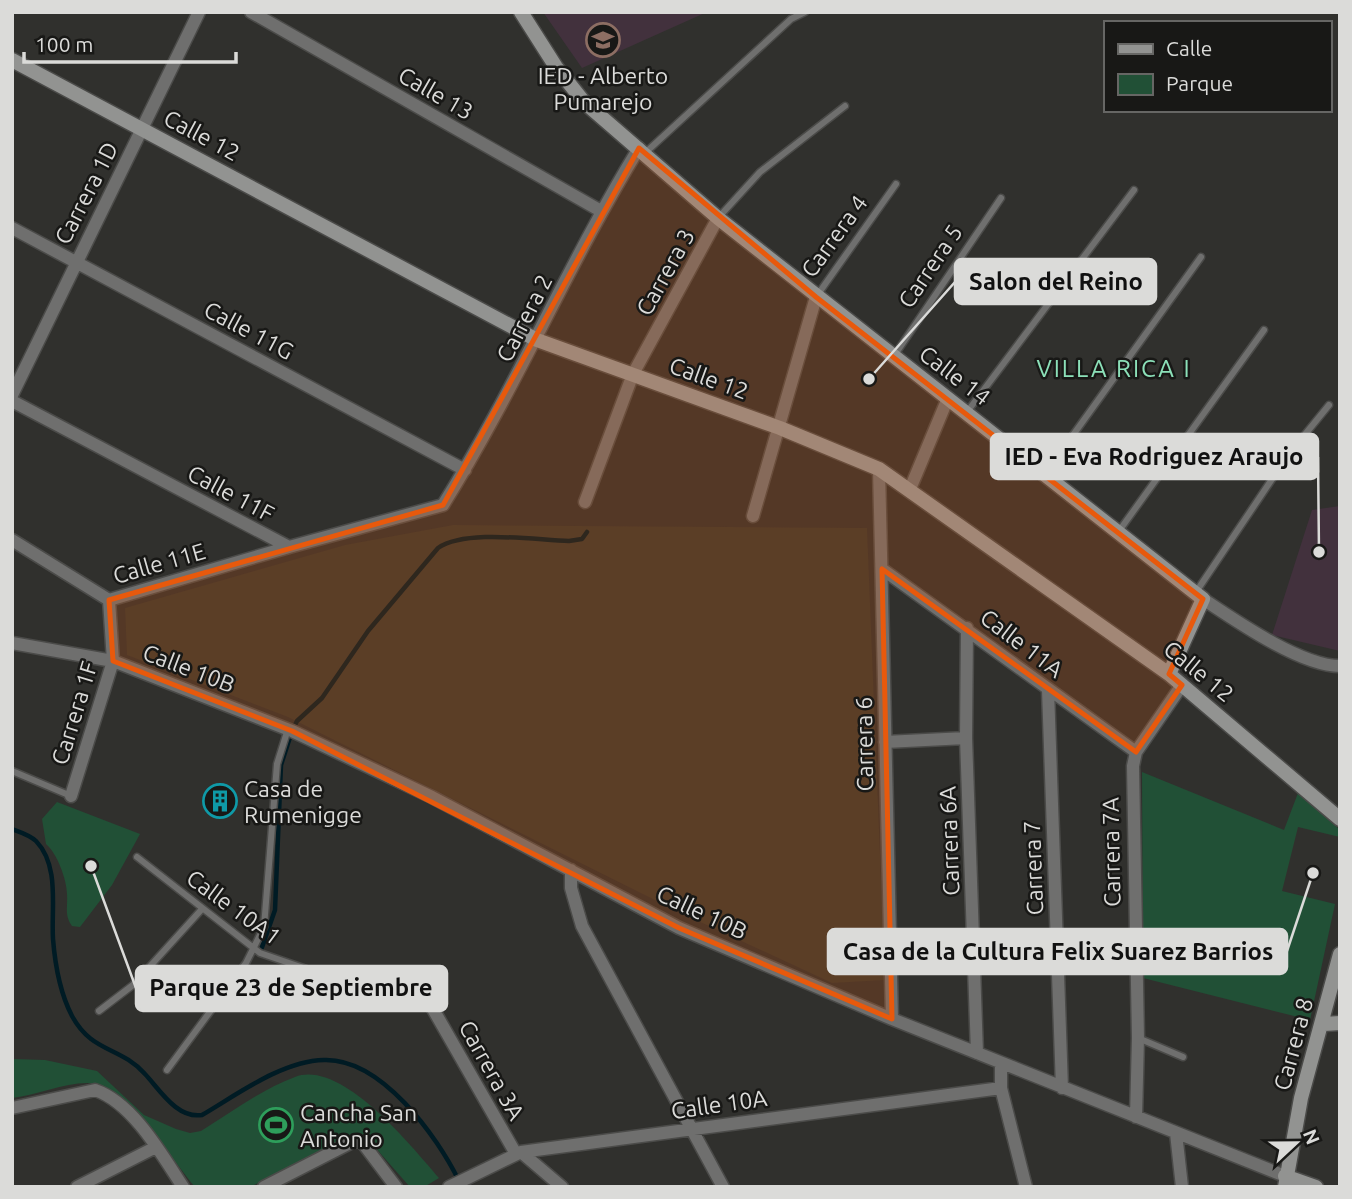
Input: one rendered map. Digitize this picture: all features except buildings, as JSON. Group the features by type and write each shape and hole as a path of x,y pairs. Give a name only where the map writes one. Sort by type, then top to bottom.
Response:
{"street":[{"name":"Carrera 1D","path":"12,395 198,12"},
{"name":"Calle 13","path":"251,12 601,211"},
{"name":"Calle 14","path":"522,12 584,102 816,297 967,412 1199,596 1269,640 1334,666"},
{"name":"Calle 12","path":"12,60 537,340 780,428 879,469 1168,674 1340,819"},
{"name":"Carrera 2","path":"443,505 537,340 601,211 642,150"},
{"name":"Carrera 3","path":"585,502 633,374 719,218"},
{"name":"Calle 11G","path":"12,228 465,470"},
{"name":"Carrera 4","path":"753,516 816,297"},
{"path":"910,489 948,398"},
{"name":"Calle 11F","path":"12,401 289,547 443,505"},
{"name":"Carrera 6","path":"879,469 892,1019"},
{"name":"Calle 11E","path":"12,540 109,600 289,547"},
{"name":"Calle 11A","path":"882,569 1136,752"},
{"path":"1168,674 1199,596"},
{"name":"Carrera 1F","path":"71,796 113,661 109,600"},
{"name":"Carrera 6A","path":"967,628 966,738 977,1053"},
{"name":"Calle 10B","path":"12,642 113,661 288,729 432,797 680,928 892,1019 1176,1133 1285,1181"},
{"path":"1334,666 1340,677"},
{"path":"1136,752 1182,685"},
{"name":"Carrera 7","path":"1048,690 1062,1087"},
{"path":"885,742 966,738"},
{"name":"Carrera 7A","path":"1136,752 1133,766 1138,1038 1136,1117"},
{"path":"571,870 571,888 582,926 723,1187"},
{"name":"Carrera 8","path":"1285,1181 1301,1098 1324,1024 1340,954"},
{"name":"Carrera 3A","path":"358,977 376,977 408,986 425,995 519,1153"},
{"path":"1324,1024 1340,1023"},
{"path":"1002,1063 1001,1088 1026,1187"},
{"name":"Calle 10A","path":"449,1187 519,1153 1001,1088"},
{"path":"12,1108 95,1090 105,1093 135,1119 183,1187"},
{"path":"1176,1133 1182,1187"},
{"path":"264,1187 354,1142 362,1142 396,1187"},
{"path":"77,1187 156,1147"},
{"path":"519,1153 562,1187"},
{"path":"1285,1181 1316,1187"}],"lane":[{"name":"Carrera 2","path":"642,150 791,19 805,12"},
{"name":"Carrera 3","path":"719,218 760,172 845,107"},
{"name":"Carrera 4","path":"816,297 896,184"},
{"path":"967,412 1134,190"},
{"name":"Carrera 5","path":"893,357 1001,198"},
{"path":"1045,474 1201,257"},
{"path":"1119,531 1264,330"},
{"path":"1199,596 1289,454 1329,405"},
{"path":"167,1070 254,948 267,916 277,764 288,729"},
{"path":"12,771 71,796"},
{"name":"Calle 10A1","path":"137,857 254,948 285,964 324,975 358,977"},
{"path":"99,1011 133,985 202,909"},
{"path":"1138,1038 1183,1058"}],"highlighted area":[{"path":"639,148 816,297 1203,599 1169,674 1182,685 1136,752 882,569 892,1019 679,928 292,731 113,661 109,600 443,505"}],"shaded area":[{"name":"IED - Alberto Pumarejo","path":"543,12 707,12 582,68"},
{"path":"1340,506 1340,651 1272,635 1312,510"},
{"path":"453,525 867,528 885,980 832,983 683,914 288,717 127,655 125,608 345,545"}],"green space":[{"path":"1142,772 1284,830 1298,793 1340,830 1340,837 1298,827 1282,891 1335,904 1310,1020 1143,978"},
{"path":"57,802 140,834 112,885 80,927 72,926 70,922 63,874 46,844 42,819"},
{"path":"12,1059 45,1060 97,1071 144,1115 190,1133 201,1131 283,1082 295,1077 314,1075 334,1081 374,1109 439,1178 424,1187 410,1187 365,1136 358,1135 250,1187 195,1187 146,1126 100,1086 78,1084 12,1098"}],"waterway":[{"path":"260,953 275,910 281,765 297,721 322,698 368,631 438,548 450,542 483,537 569,541 582,539 587,532"},
{"path":"12,829 36,841 48,862 53,888 55,958 61,988 72,1016 88,1037 136,1065 177,1108 185,1113 202,1115 261,1080 292,1066 324,1060 345,1063 366,1072 405,1103 437,1143 459,1181"}],"place":[{"name":"IED - Alberto Pumarejo","path":"603,40"},
{"name":"Salon del Reino","path":"869,379"},
{"name":"IED - Eva Rodriguez Araujo","path":"1319,552"},
{"name":"Casa de Rumenigge","path":"220,801"},
{"name":"Parque 23 de Septiembre","path":"91,866"},
{"name":"Casa de la Cultura Felix Suarez Barrios","path":"1313,873"},
{"name":"Cancha San Antonio","path":"276,1125"}],"district":[{"name":"VILLA RICA I","path":"1114,368"}]}
